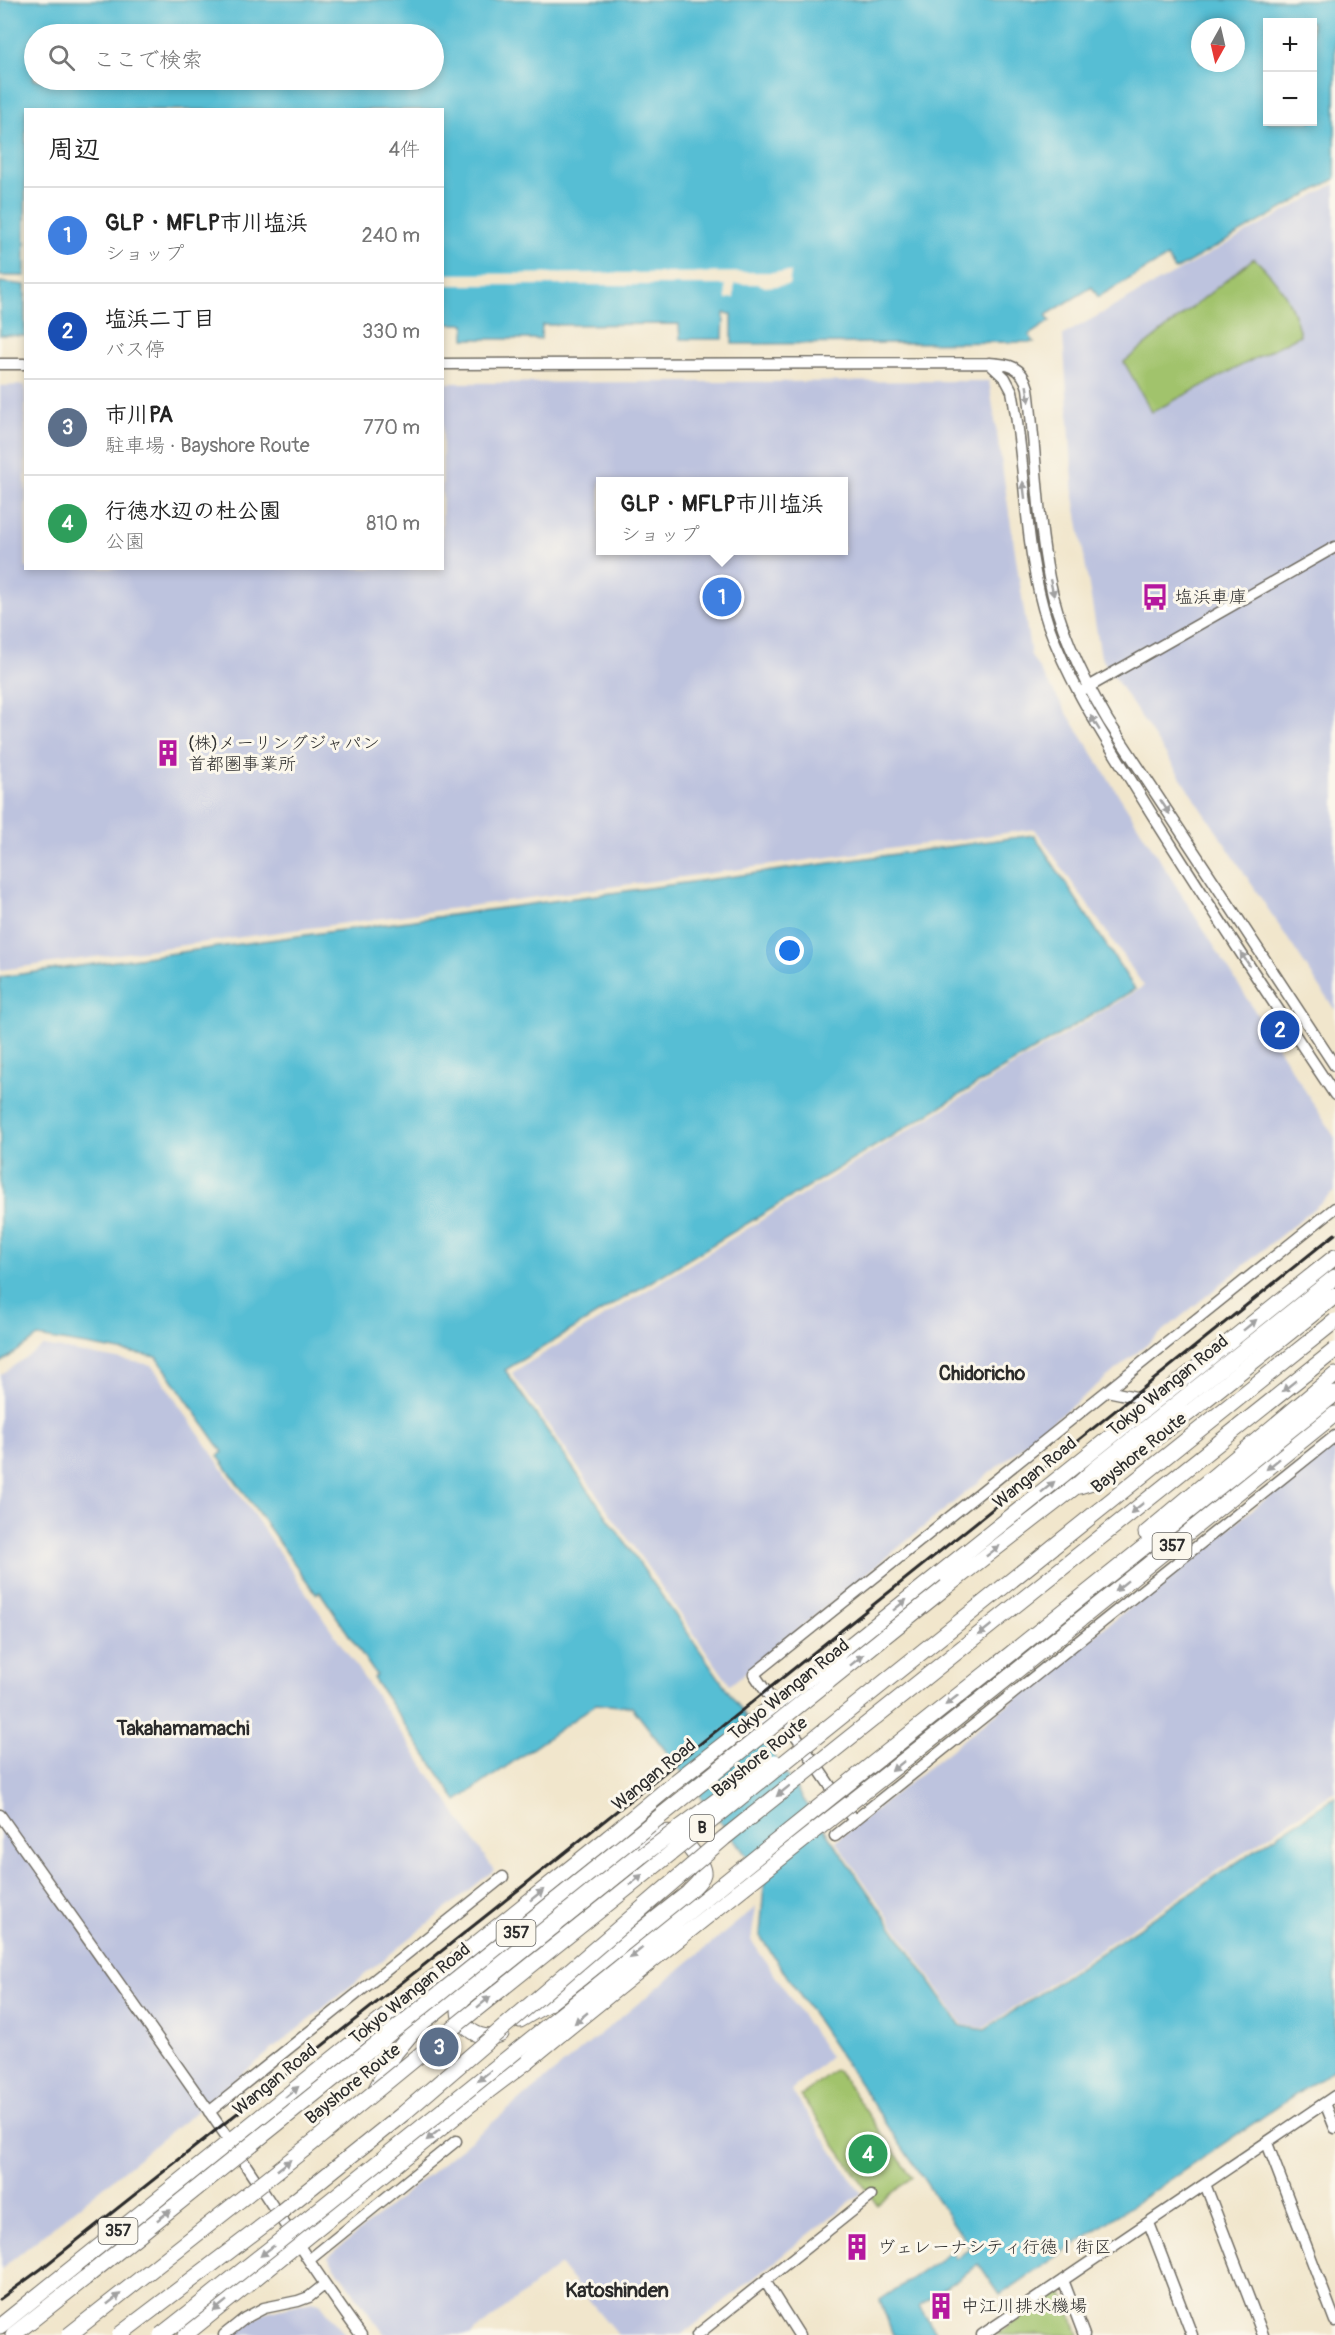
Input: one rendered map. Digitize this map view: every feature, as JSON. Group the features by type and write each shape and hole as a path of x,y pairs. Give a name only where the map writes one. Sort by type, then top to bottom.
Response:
{"highway":[{"name":"Wangan Road","path":"0,2326 459,1959 674,1783 942,1581 1155,1401 1335,1257"},
{"name":"Tokyo Wangan Road","path":"13,2335 824,1687 942,1581 1075,1487 1335,1277"},
{"path":"1075,1487 1102,1479 1335,1296"},
{"name":"Bayshore Route","path":"69,2335 1335,1321"},
{"name":"B","path":"119,2335 296,2201 404,2113 758,1811 1335,1350"},
{"path":"1037,1632 1176,1506 1335,1375"},
{"name":"357","path":"161,2335 1335,1394"},
{"name":"357","path":"185,2335 298,2242 530,2060 663,1950 1009,1677 1335,1414"},
{"path":"609,1837 642,1816 753,1731 824,1687"},
{"path":"375,2092 395,2053 417,2027 663,1832 671,1832 678,1836 703,1868 703,1875 688,1893 552,2001 536,2009 497,2036 487,2037 469,2030 458,2014 458,2006 475,1990 643,1855 755,1772 801,1749"},
{"path":"663,1950 815,1818 836,1792"}],"street":[{"path":"0,363 24,364"},
{"path":"444,364 988,363 1013,366 1022,374 1028,388 1049,579 1060,618 1079,668 1125,746 1333,1062 1317,1068"},
{"path":"988,363 998,370 1010,384 1037,582 1058,648 1078,693 1176,855 1335,1095"},
{"path":"1016,420 1031,418"},
{"path":"1078,693 1335,547"},
{"path":"1114,753 1125,746"},
{"path":"1139,793 1151,785"},
{"path":"1176,855 1190,845"},
{"path":"1262,984 1276,975"},
{"path":"854,1821 754,1674 1335,1208"},
{"path":"1107,1391 1155,1401"},
{"path":"835,1836 1335,1436"},
{"path":"0,1815 4,1828 230,2141 324,2285 361,2335"},
{"path":"209,2112 503,1877"},
{"path":"982,2335 1330,2100 1335,2128"},
{"path":"309,2260 456,2141"},
{"path":"1267,2143 1335,2321"},
{"path":"1205,2184 1263,2335"},
{"path":"697,2335 871,2196"},
{"path":"1149,2223 1192,2335"},
{"path":"1063,2280 1084,2335"},
{"path":"765,2281 799,2335"},
{"path":"224,2335 245,2318 264,2308 309,2297 324,2285"}],"shaded area":[{"path":"1335,184 1335,1010 1101,657 1074,497 1063,335"},
{"path":"989,381 1031,656 1335,1138 1335,1191 730,1685 512,1373 1144,986 1035,829 0,970 0,386 24,385 24,570 444,570 444,383"},
{"path":"43,1346 152,1365 494,1870 0,2270 0,1375"},
{"path":"1335,1444 1335,1791 984,2028 963,2025 836,1841"},
{"path":"756,1907 751,1940 830,2057 791,2090 861,2193 682,2335 618,2335 560,2265 470,2335 385,2335 328,2257"},
{"path":"312,2301 320,2303 345,2335 232,2335 266,2312"}],"green space":[{"path":"1254,258 1284,293 1300,335 1152,412 1124,362"},
{"path":"834,2070 838,2071 912,2177 877,2205 801,2096"},
{"path":"1058,2293 1063,2294 1079,2335 995,2335"}],"water":[{"path":"0,0 1335,0 1335,179 1175,270 1167,257 1098,297 1092,287 1046,315 1050,321 1029,335 1034,342 732,344 732,314 724,313 723,339 680,339 679,324 542,325 541,339 465,339 465,324 444,324 444,108 24,108 24,276 0,276"},
{"path":"0,282 24,285 24,336 0,335"},
{"path":"1034,835 1135,989 505,1370 961,2026 985,2030 1335,1797 1335,2068 1000,2295 979,2264 919,2306 937,2335 893,2335 880,2300 951,2252 956,2259 970,2248 760,1936 765,1873 746,1855 632,1707 596,1704 457,1801 373,1678 376,1675 320,1592 316,1594 218,1456 223,1452 157,1357 38,1337 0,1363 0,977"}],"pier":[{"path":"791,272 789,285 765,287 759,284 734,284 734,298 726,299 725,285 444,285 444,274"}],"railway":[{"path":"0,2299 41,2269 492,1911 1335,1234"}],"place":[{"name":"GLP・MFLP市川塩浜","path":"722,597"},
{"name":"塩浜車庫","path":"1155,597"},
{"name":"(株)メーリングジャパン 首都圏事業所","path":"168,753"},
{"name":"塩浜二丁目","path":"1280,1030"},
{"name":"市川PA","path":"439,2047"},
{"name":"行徳水辺の杜公園","path":"868,2154"},
{"name":"ヴェレーナシティ行徳Ⅰ街区","path":"857,2247"},
{"name":"中江川排水機場","path":"941,2306"}],"district":[{"name":"Chidoricho","path":"982,1373"},
{"name":"Takahamamachi","path":"183,1728"},
{"name":"Katoshinden","path":"617,2290"}]}
